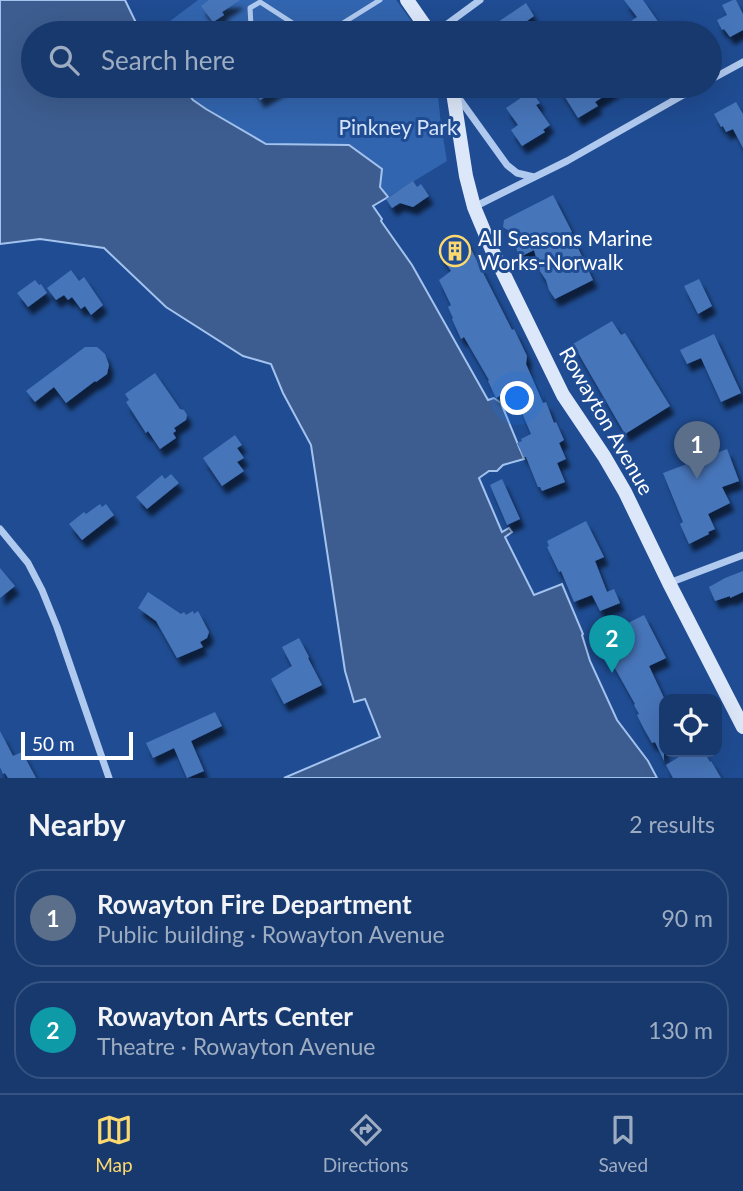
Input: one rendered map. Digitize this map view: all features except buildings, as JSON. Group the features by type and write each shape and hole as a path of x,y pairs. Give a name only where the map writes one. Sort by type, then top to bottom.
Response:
{"main road":[{"path":"407,0 424,21"},
{"name":"Rowayton Avenue","path":"454,98 466,176 474,207 492,250 553,376 617,477 742,724"}],"street":[{"path":"450,21 480,0"},
{"path":"722,73 743,62"},
{"path":"460,98 507,164 517,173 534,177"},
{"path":"474,207 595,145 678,98"},
{"path":"0,529 28,563 42,590 109,778"},
{"path":"669,583 743,555"}],"lane":[{"path":"346,21 380,0"},
{"path":"251,21 250,8 260,2 290,21"}],"green space":[{"path":"198,0 396,0 411,21 170,21"},
{"name":"Pinkney Park","path":"192,98 438,98 447,161 388,197 337,145 266,144"}],"shaded area":[{"path":"0,0 125,0 135,21 21,21 21,98 192,98 266,144 349,145 382,169 380,187 388,197 373,206 412,265 488,400 494,398 501,403 524,459 503,465 497,471 489,471 479,478 502,532 509,528 512,532 505,537 534,595 562,584 583,634 590,661 617,720 648,761 657,778 284,778 380,737 365,699 354,702 345,671 311,445 271,364 243,356 166,307 104,248 40,239 0,244"}],"place":[{"name":"All Seasons Marine Works-Norwalk","path":"455,251"},
{"name":"Rowayton Fire Department","path":"697,479"},
{"name":"Rowayton Arts Center","path":"612,673"}]}
